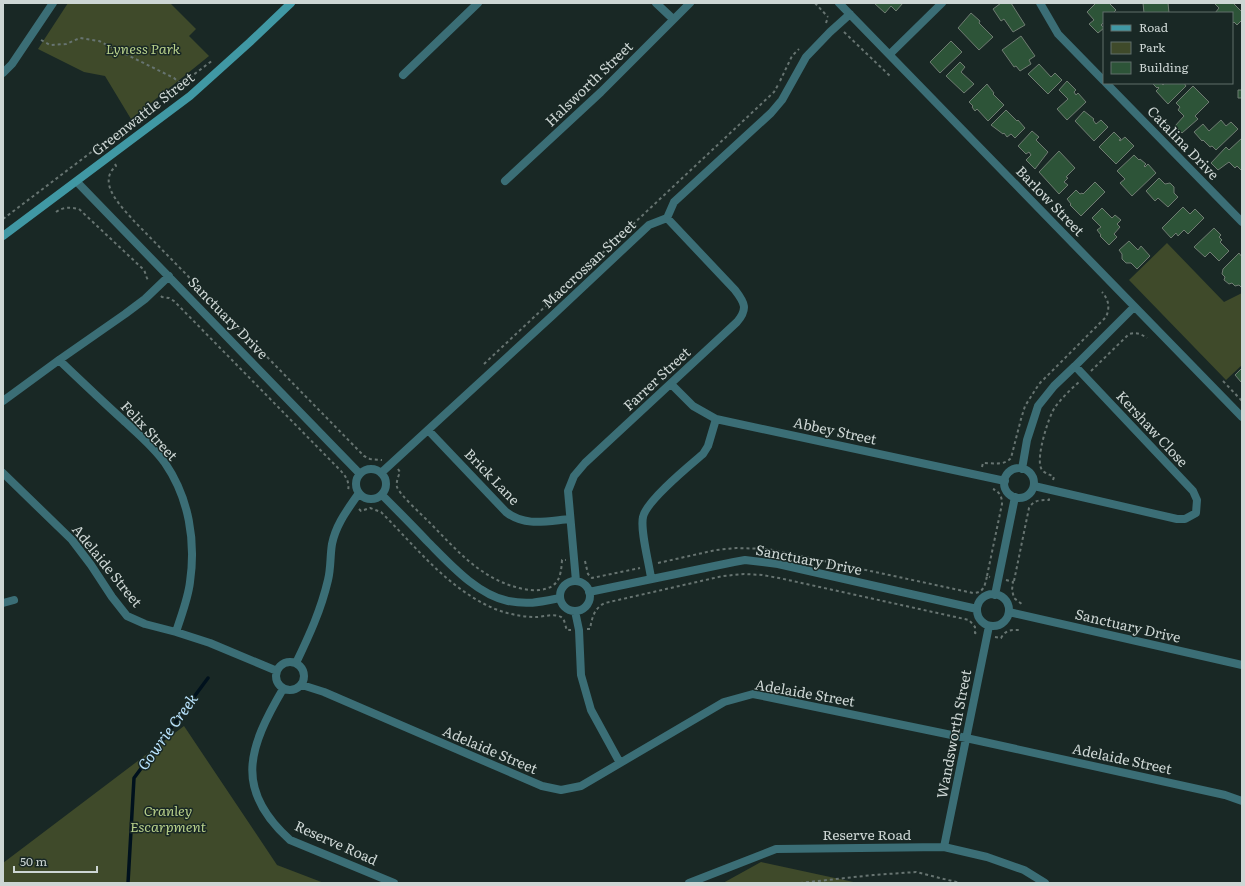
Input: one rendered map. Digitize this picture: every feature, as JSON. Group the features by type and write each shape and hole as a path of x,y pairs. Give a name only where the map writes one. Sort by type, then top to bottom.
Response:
{"main road":[{"name":"Greenwattle Street","path":"3,236 190,96 291,3"}],"street":[{"path":"3,73 12,64 53,3"},
{"path":"403,75 478,3"},
{"path":"656,3 673,19"},
{"name":"Halsworth Street","path":"505,181 602,92 690,3"},
{"name":"Barlow Street","path":"839,3 1242,417"},
{"path":"890,54 942,3"},
{"name":"Catalina Drive","path":"1040,3 1058,34 1103,80"},
{"path":"667,218 674,202 771,113 782,100 806,57 850,14"},
{"name":"Catalina Drive","path":"1107,84 1242,222"},
{"name":"Sanctuary Drive","path":"76,182 170,276 360,474"},
{"name":"Farrer Street","path":"576,581 568,491 570,483 578,470 737,322 743,314 743,300 667,218"},
{"name":"Maccrossan Street","path":"381,473 649,225 667,218"},
{"path":"3,401 125,314 145,299 170,276"},
{"path":"1022,469 1027,440 1038,406 1054,386 1134,307"},
{"name":"Felix Street","path":"59,360 165,463 178,487 188,511 192,552 190,583 183,612 176,632"},
{"name":"Kershaw Close","path":"1051,490 1176,519 1185,519 1196,514 1197,500 1193,492 1075,366"},
{"name":"Abbey Street","path":"671,384 693,406 716,419 1005,481"},
{"path":"651,578 642,525 644,512 656,498 703,454 708,446 716,419"},
{"name":"Brick Lane","path":"428,430 512,517 530,522 570,519"},
{"path":"371,469 381,473 386,484 382,495 374,499 368,499 359,493 356,483 360,474 371,469"},
{"path":"1022,469 1026,470 1033,477 1034,486 1029,495 1020,498 1015,497 1007,491 1005,481 1009,473 1013,470 1022,469"},
{"name":"Adelaide Street","path":"3,474 72,540 115,602 127,616 145,624 176,632 230,651 277,671"},
{"path":"1034,486 1051,490"},
{"path":"296,663 315,623 319,610 328,580 332,544 339,523 359,493"},
{"path":"382,495 452,565 470,581 486,592 508,601 532,603 560,598"},
{"path":"996,595 1015,497"},
{"name":"Sanctuary Drive","path":"589,592 716,564 745,560 778,564 977,609"},
{"path":"576,581 584,584 590,597 586,606 575,611 566,608 562,604 560,598 562,588 565,584 576,581"},
{"path":"988,595 996,595 1004,600 1009,612 1007,618 1003,622 994,626 989,626 981,621 977,609 978,604 983,597 988,595"},
{"path":"3,603 14,600"},
{"path":"575,611 579,630 581,675 591,710 620,762"},
{"name":"Sanctuary Drive","path":"1009,612 1242,664"},
{"name":"Wandsworth Street","path":"944,847 989,626"},
{"path":"291,662 296,663 304,672 304,681 296,690 291,691 283,689 277,683 277,671 282,664 291,662"},
{"name":"Adelaide Street","path":"302,684 324,692 542,786 561,790 581,786 724,702 753,694 966,738 1225,795 1242,801"},
{"name":"Reserve Road","path":"283,689 270,712 255,748 252,776 257,796 268,817 290,840 394,883"},
{"name":"Reserve Road","path":"689,883 776,849 944,847 987,857 1024,870 1045,883"}],"path":[{"path":"815,3 890,76"},
{"path":"824,26 828,17"},
{"path":"41,40 50,45 66,44 80,38 99,41 174,78 181,84"},
{"path":"484,364 774,92 792,56 801,48"},
{"path":"3,219 213,60"},
{"path":"114,164 116,166 110,173 108,180 109,188 122,208 364,456 375,460 386,457 392,463 400,472 397,486 406,499 466,560 490,577 523,589 548,589 554,586 560,577 562,560 584,559 588,574 592,578 595,578 716,550 762,548 972,593 983,589 987,576 1014,582"},
{"path":"1027,606 1014,598 1012,590 1029,508 1032,503 1036,501 1049,500 1054,477 1043,471 1040,467 1039,460 1047,425 1055,407 1063,397 1129,334 1142,334 1147,338"},
{"path":"1223,381 1242,401"},
{"path":"800,883 916,872 960,883"}],"green space":[{"name":"Lyness Park","path":"68,3 170,3 196,29 189,36 209,56 131,119 105,76 84,72 38,49"},
{"path":"1167,243 1224,302 1242,293 1242,365 1226,380 1129,280"},
{"name":"Cranley Escarpment","path":"184,726 277,865 324,883 3,883 3,863"},
{"path":"761,862 858,883 723,883"}],"building":[{"path":"874,3 903,3 896,11 891,6 885,13"},
{"path":"1001,3 1011,3 1025,25 1013,32 1004,19 1001,21 993,9"},
{"path":"1096,3 1109,3 1116,10 1114,12 1103,12 1103,23 1101,25 1103,29 1098,33 1089,24 1094,20 1087,12"},
{"path":"1143,3 1168,3 1169,12 1144,12"},
{"path":"1214,3 1233,3 1242,12 1242,20 1237,25 1234,22 1233,23 1233,12 1216,12 1219,8"},
{"path":"971,13 980,21 979,23 993,37 979,50 958,28"},
{"path":"1021,36 1035,56 1029,60 1031,64 1020,71 1016,66 1014,67 1002,50"},
{"path":"951,41 962,52 940,73 930,62"},
{"path":"960,62 965,67 961,72 974,84 964,93 946,76"},
{"path":"1039,64 1051,77 1055,73 1062,80 1048,94 1028,74"},
{"path":"1067,81 1076,90 1074,92 1076,95 1078,93 1086,102 1067,120 1057,109 1068,99 1059,90"},
{"path":"987,84 994,93 993,94 1004,105 988,121 977,109 975,111 969,102"},
{"path":"1153,84 1185,84 1186,86 1168,104 1156,91 1159,88"},
{"path":"1193,86 1209,102 1195,116 1198,119 1182,133 1175,126 1184,116 1178,110 1180,107 1176,103"},
{"path":"1238,90 1242,90 1242,98 1238,98"},
{"path":"1006,110 1025,128 1015,138 1011,134 1007,137 1004,133 1003,134 991,125"},
{"path":"1084,111 1094,119 1093,120 1096,124 1101,120 1108,127 1094,141 1075,121"},
{"path":"1221,120 1226,126 1231,122 1238,129 1216,150 1212,146 1210,147 1203,140 1202,141 1194,132 1203,124 1209,131"},
{"path":"1032,131 1039,137 1036,140 1048,152 1035,169 1026,160 1031,155 1029,152 1026,154 1018,146"},
{"path":"1114,132 1121,139 1119,140 1120,141 1125,137 1134,146 1116,164 1099,147"},
{"path":"1242,138 1242,171 1237,166 1235,168 1229,162 1218,170 1211,163 1226,147 1229,150"},
{"path":"1059,151 1075,168 1066,177 1068,178 1064,182 1068,185 1059,194 1039,172"},
{"path":"1134,155 1146,164 1144,166 1145,167 1148,164 1156,173 1132,196 1120,183 1125,179 1117,171"},
{"path":"1159,178 1165,184 1170,183 1174,187 1174,193 1178,197 1168,207 1158,198 1155,201 1146,191"},
{"path":"1095,182 1105,192 1081,216 1070,205 1071,204 1067,199 1076,190 1080,194 1083,194"},
{"path":"1183,207 1190,214 1195,209 1204,218 1188,234 1184,230 1178,236 1176,233 1171,238 1162,228"},
{"path":"1102,208 1112,218 1115,215 1121,220 1117,224 1120,227 1114,234 1117,237 1109,245 1100,236 1101,235 1097,230 1101,227 1092,218"},
{"path":"1214,228 1221,235 1219,237 1222,240 1220,242 1229,251 1219,261 1210,252 1205,257 1194,247"},
{"path":"1129,241 1138,250 1141,246 1150,256 1137,269 1131,263 1126,263 1122,259 1122,254 1119,250"},
{"path":"1239,253 1242,257 1242,288 1239,285 1235,286 1232,283 1229,284 1224,280 1225,277 1222,274 1223,269"},
{"path":"1242,368 1242,381 1241,382 1235,375"}],"waterway":[{"name":"Gowrie Creek","path":"128,883 134,778 208,678"}]}
